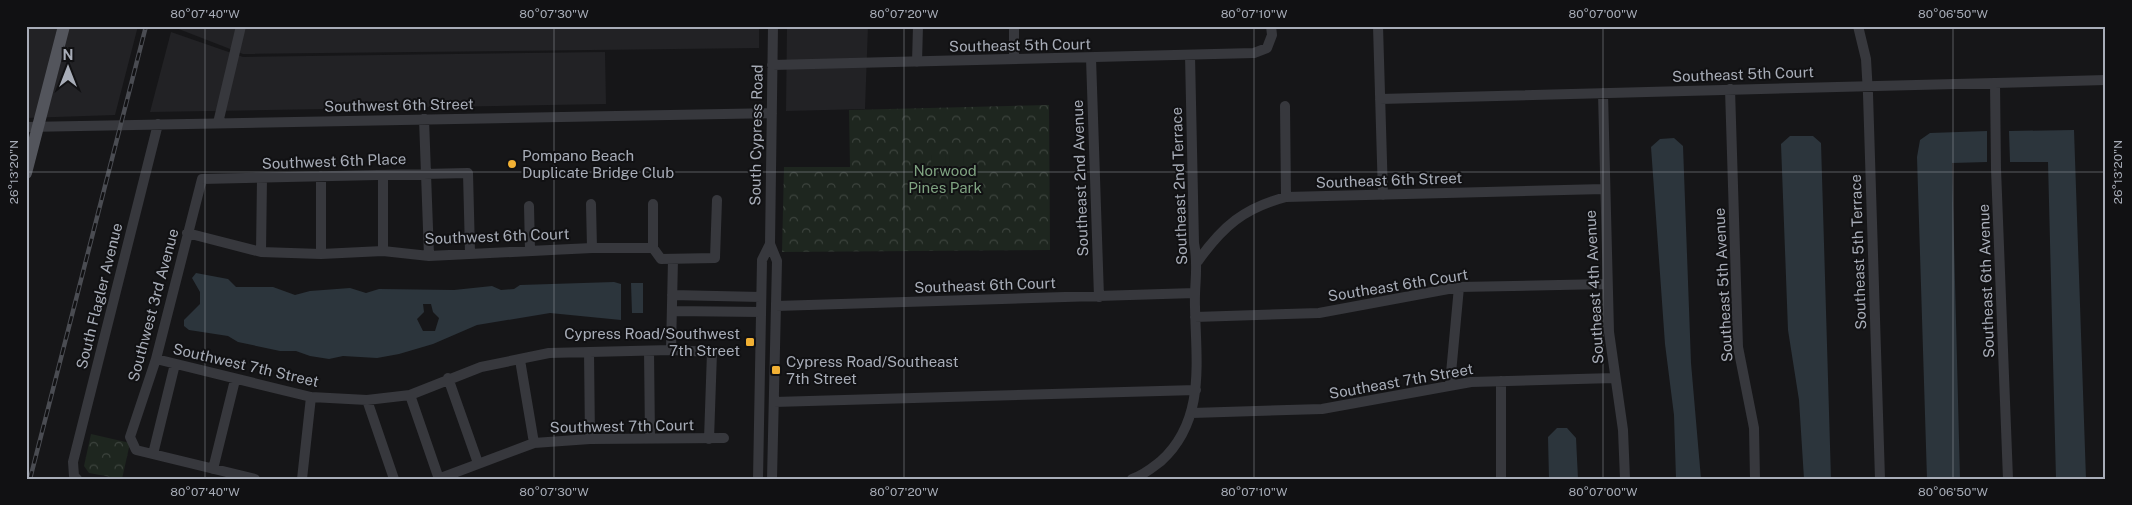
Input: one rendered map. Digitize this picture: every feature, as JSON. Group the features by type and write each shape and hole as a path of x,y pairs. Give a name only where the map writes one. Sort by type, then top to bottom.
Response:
{"main road":[{"path":"26,173 32,127 64,26"}],"street":[{"path":"218,123 241,26"},
{"name":"South Cypress Road","path":"772,479 777,261 770,244 773,26"},
{"path":"917,62 918,26"},
{"path":"1014,26 1014,59"},
{"name":"Southeast 5th Court","path":"772,65 1254,53 1267,48 1272,35 1272,26"},
{"path":"1378,26 1383,195"},
{"name":"Southeast 5th Terrace","path":"1858,26 1866,59 1880,479"},
{"name":"Southeast 2nd Terrace","path":"1132,479 1150,475 1175,448 1192,412 1196,390 1195,293 1198,261 1194,243 1190,55"},
{"name":"Southeast 2nd Avenue","path":"1091,58 1099,297"},
{"name":"Southeast 5th Court","path":"1380,99 2106,80"},
{"name":"Southeast 6th Avenue","path":"1996,83 1996,170 2008,479"},
{"name":"Southeast 5th Avenue","path":"1730,90 1738,347 1754,428 1755,479"},
{"name":"Southeast 4th Avenue","path":"1603,93 1606,284 1614,378 1623,423 1626,479"},
{"path":"1285,106 1286,197"},
{"name":"Southwest 6th Street","path":"32,127 772,113"},
{"path":"424,119 429,256"},
{"name":"South Flagler Avenue","path":"76,477 73,462 158,124"},
{"name":"Southwest 6th Place","path":"202,180 468,173 470,252"},
{"path":"383,175 383,251"},
{"path":"321,176 322,254"},
{"path":"261,252 262,178"},
{"name":"Southwest 3rd Avenue","path":"153,454 136,450 130,437 156,359 202,180"},
{"name":"Southeast 6th Street","path":"1198,261 1216,236 1244,213 1265,203 1286,197 1604,189"},
{"name":"Southwest 6th Court","path":"187,233 261,252 322,254 383,251 429,256 470,252 653,248 661,259 715,258 716,200"},
{"path":"591,204 592,248"},
{"path":"653,204 653,248"},
{"path":"529,206 530,250"},
{"name":"South Cypress Road","path":"758,479 762,260 770,244"},
{"path":"671,350 673,259"},
{"name":"Southeast 6th Court","path":"1195,317 1319,313 1459,288 1606,284"},
{"path":"1450,384 1459,288"},
{"name":"Southeast 6th Court","path":"776,306 1195,293"},
{"path":"672,296 761,297"},
{"path":"672,311 761,312"},
{"name":"Southwest 7th Street","path":"156,359 311,398 366,400 410,394 480,367 549,353 671,350 712,352 709,439"},
{"path":"649,351 650,438"},
{"path":"588,352 590,439"},
{"path":"520,360 534,443"},
{"path":"175,364 153,454 254,479"},
{"path":"448,378 478,463"},
{"name":"Southeast 7th Street","path":"1192,412 1322,410 1450,384 1614,378"},
{"path":"213,469 235,380"},
{"path":"1501,381 1501,479"},
{"path":"774,402 1196,390"},
{"path":"410,394 439,479"},
{"path":"302,479 311,398"},
{"path":"366,400 394,479"},
{"name":"Southwest 7th Court","path":"439,479 534,443 590,439 724,438"}],"shaded area":[{"path":"26,26 138,26 115,115 26,118"},
{"path":"171,26 759,26 759,48 243,54"},
{"path":"787,26 868,26 865,109 786,111"},
{"path":"171,32 243,57 605,52 606,104 150,112"},
{"path":"2074,130 2086,479 2056,479 2048,162 2010,162 2009,131"},
{"path":"1987,131 1987,162 1952,163 1960,479 1927,479 1917,157 1920,140 1930,133"},
{"path":"1790,136 1813,136 1821,143 1831,479 1804,479 1799,400 1788,330 1781,144"},
{"path":"1674,138 1683,146 1691,363 1701,479 1676,479 1674,415 1665,344 1651,147 1660,139"},
{"path":"196,273 228,279 236,287 273,287 295,295 310,291 350,288 366,293 379,289 454,290 492,286 501,290 514,289 520,285 614,282 621,284 621,320 550,313 477,325 433,344 399,354 377,358 343,356 329,359 310,356 296,351 280,351 238,342 228,336 189,330 184,326 184,320 200,304 200,292 192,278","holes":["423,304 431,304 433,312 439,318 435,331 423,331 417,319 424,312"]},
{"path":"631,283 643,283 643,313 632,313"},
{"path":"1557,428 1567,428 1576,438 1578,479 1549,479 1548,437"}],"green space":[{"name":"Norwood Pines Park","path":"1049,105 1050,250 782,252 784,167 850,167 849,110"},
{"path":"931,155 945,155 946,185 932,185"},
{"path":"949,155 963,155 964,185 950,185"},
{"path":"91,434 130,443 122,479 89,473 84,466"}],"railway":[{"path":"30,479 146,26"}],"place":[{"name":"Pompano Beach Duplicate Bridge Club","path":"512,164"},
{"name":"Cypress Road/Southwest 7th Street","path":"750,342"},
{"name":"Cypress Road/Southeast 7th Street","path":"776,370"}]}
